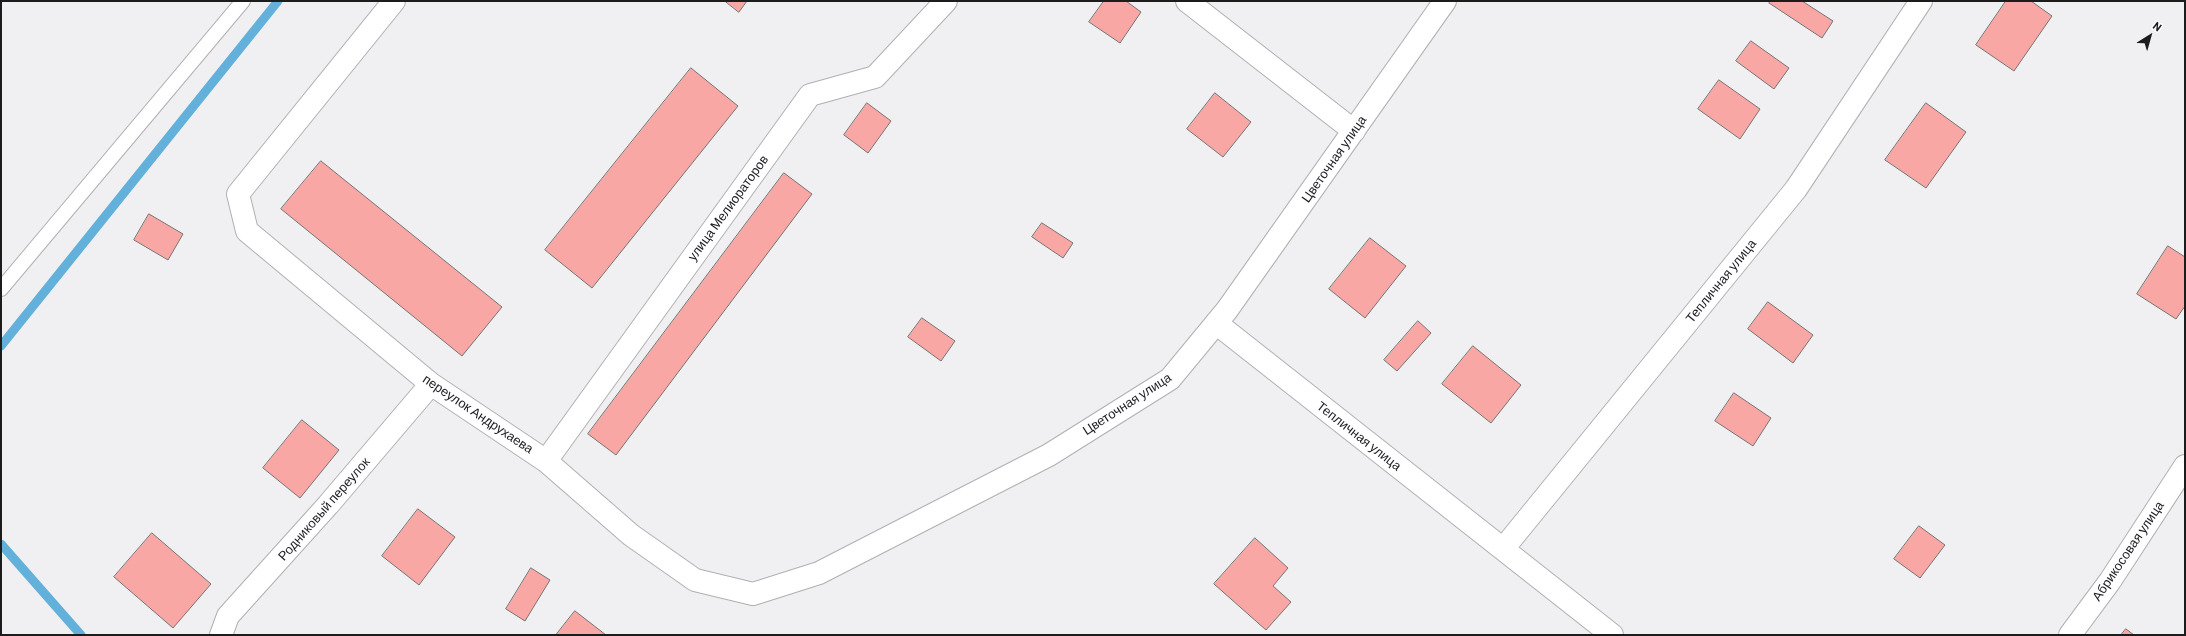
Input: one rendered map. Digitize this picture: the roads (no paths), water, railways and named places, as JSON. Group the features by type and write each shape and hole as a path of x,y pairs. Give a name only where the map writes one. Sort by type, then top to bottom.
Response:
{"street":[{"name":"переулок Андрухаева","path":"394,1 238,194 247,231 431,384 546,460 631,535 695,580 753,594"},
{"name":"улица Мелиораторов","path":"546,460 810,95 875,77 946,1"},
{"path":"1187,1 1354,131"},
{"name":"Цветочная улица","path":"753,594 818,573 1049,454 1170,379 1216,323 1445,1"},
{"name":"Тепличная улица","path":"1503,549 1796,189 1921,1"},
{"name":"Тепличная улица","path":"1216,323 1612,635"},
{"name":"Родниковый переулок","path":"221,635 228,616 328,505 431,384"},
{"name":"Абрикосовая улица","path":"2070,635 2110,581 2185,466"}],"lane":[{"path":"1,289 243,1"}],"waterway":[{"path":"1,346 278,1"},
{"path":"1,544 81,635"}]}
